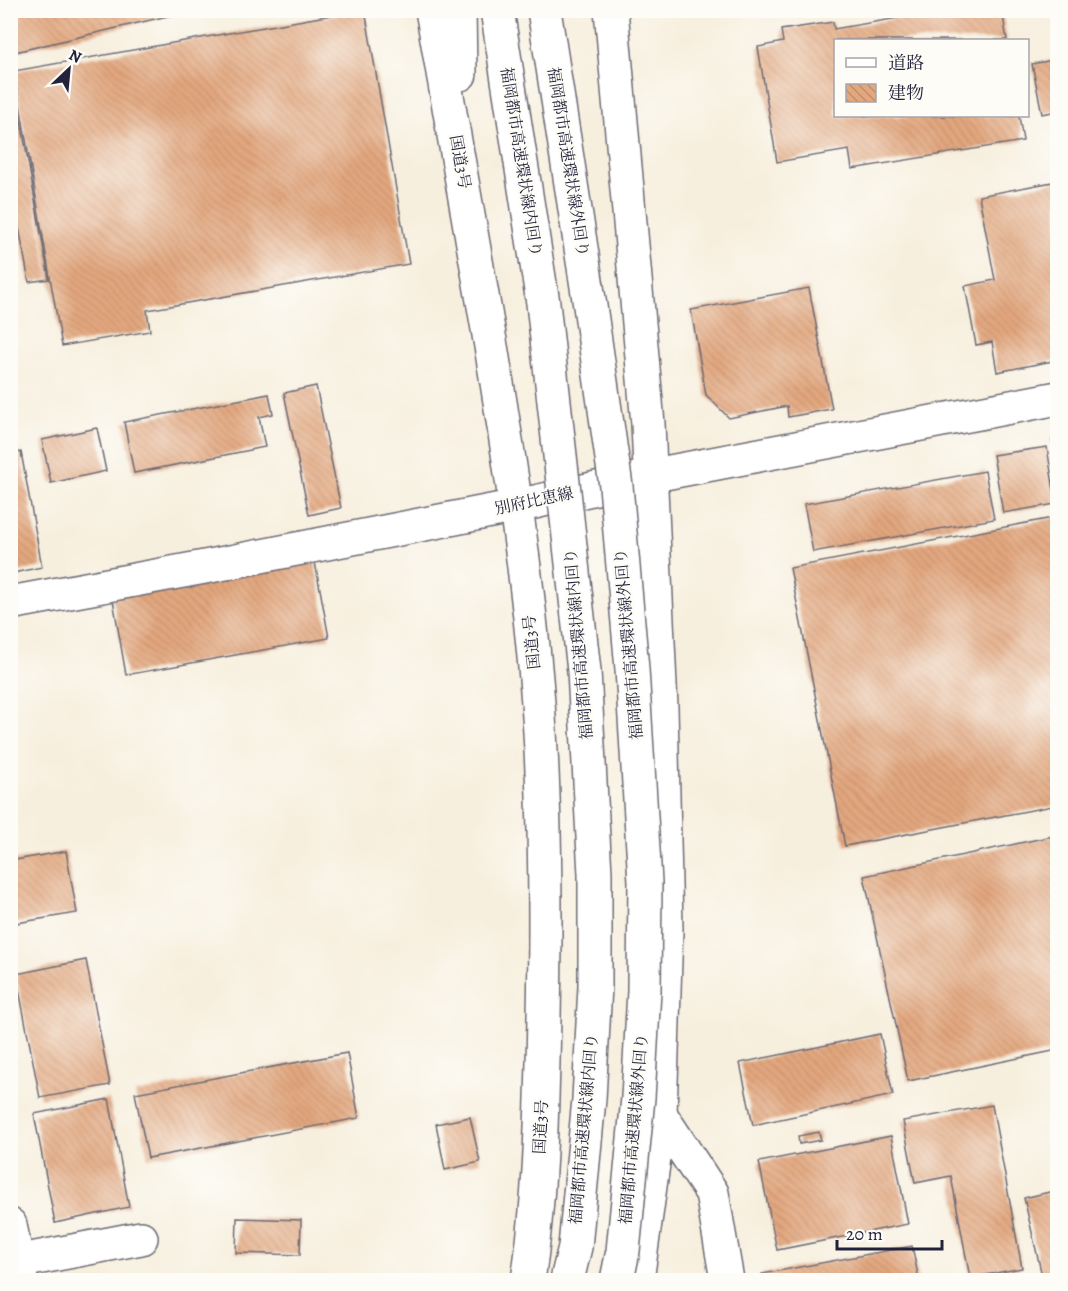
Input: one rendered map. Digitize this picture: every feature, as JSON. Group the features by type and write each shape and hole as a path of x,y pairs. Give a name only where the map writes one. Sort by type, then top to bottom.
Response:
{"main road":[{"name":"国道3号","path":"432,10 517,506 538,700 545,816 546,945 543,1096 533,1248 528,1281"},
{"path":"459,10 460,163"},
{"name":"福岡都市高速環状線内回り","path":"497,10 543,303 584,671 595,874 595,986 588,1110 574,1247 567,1281"},
{"name":"福岡都市高速環状線外回り","path":"544,10 616,486 632,669 645,882 644,991 638,1098 623,1251 617,1281"},
{"path":"611,10 648,424 661,707 666,929 660,1114 637,1281"},
{"name":"別府比恵線","path":"10,603 517,506 649,476 1058,398"},
{"path":"660,1114 712,1192 727,1281"},
{"path":"10,1225 16,1268 141,1238"}],"building":[{"path":"10,10 189,11 15,52 10,33"},
{"path":"365,10 409,264 147,310 150,331 62,346 14,71"},
{"path":"945,10 1002,10 1007,39 834,39 834,117 1019,117 1023,141 852,169 849,150 777,162 758,47 783,42 781,30 833,22 834,29"},
{"path":"1058,59 1058,111 1042,114 1032,64"},
{"path":"20,116 49,279 29,282 12,189 10,189 10,118"},
{"path":"1058,181 1058,360 997,372 992,342 976,345 965,286 995,280 979,196"},
{"path":"809,288 832,409 788,417 787,406 729,418 706,395 691,310"},
{"path":"316,386 341,508 309,515 284,393"},
{"path":"269,394 273,414 259,417 265,447 134,473 124,422"},
{"path":"97,428 106,471 51,483 42,440"},
{"path":"1058,439 1058,465 1056,465 1052,440"},
{"path":"1047,447 1056,504 1003,513 993,455"},
{"path":"21,452 42,567 13,573 10,561 10,454"},
{"path":"985,471 994,519 813,552 804,504"},
{"path":"1058,517 1058,805 845,846 790,568"},
{"path":"314,557 329,638 126,675 112,594"},
{"path":"1058,835 1058,1050 908,1081 864,876"},
{"path":"66,851 77,913 10,924 10,861"},
{"path":"86,960 110,1085 40,1098 16,974"},
{"path":"880,1034 893,1095 753,1125 740,1063"},
{"path":"347,1053 359,1118 148,1158 135,1093"},
{"path":"109,1099 129,1207 55,1223 34,1114"},
{"path":"992,1105 1022,1268 970,1278 951,1176 915,1183 903,1121"},
{"path":"470,1117 480,1162 445,1170 436,1124"},
{"path":"819,1132 821,1140 799,1144 798,1136"},
{"path":"891,1136 908,1224 777,1250 759,1162"},
{"path":"1058,1190 1058,1280 1043,1280 1024,1198"},
{"path":"237,1218 301,1220 300,1255 236,1253"},
{"path":"912,1246 919,1280 764,1280 762,1274"}]}
